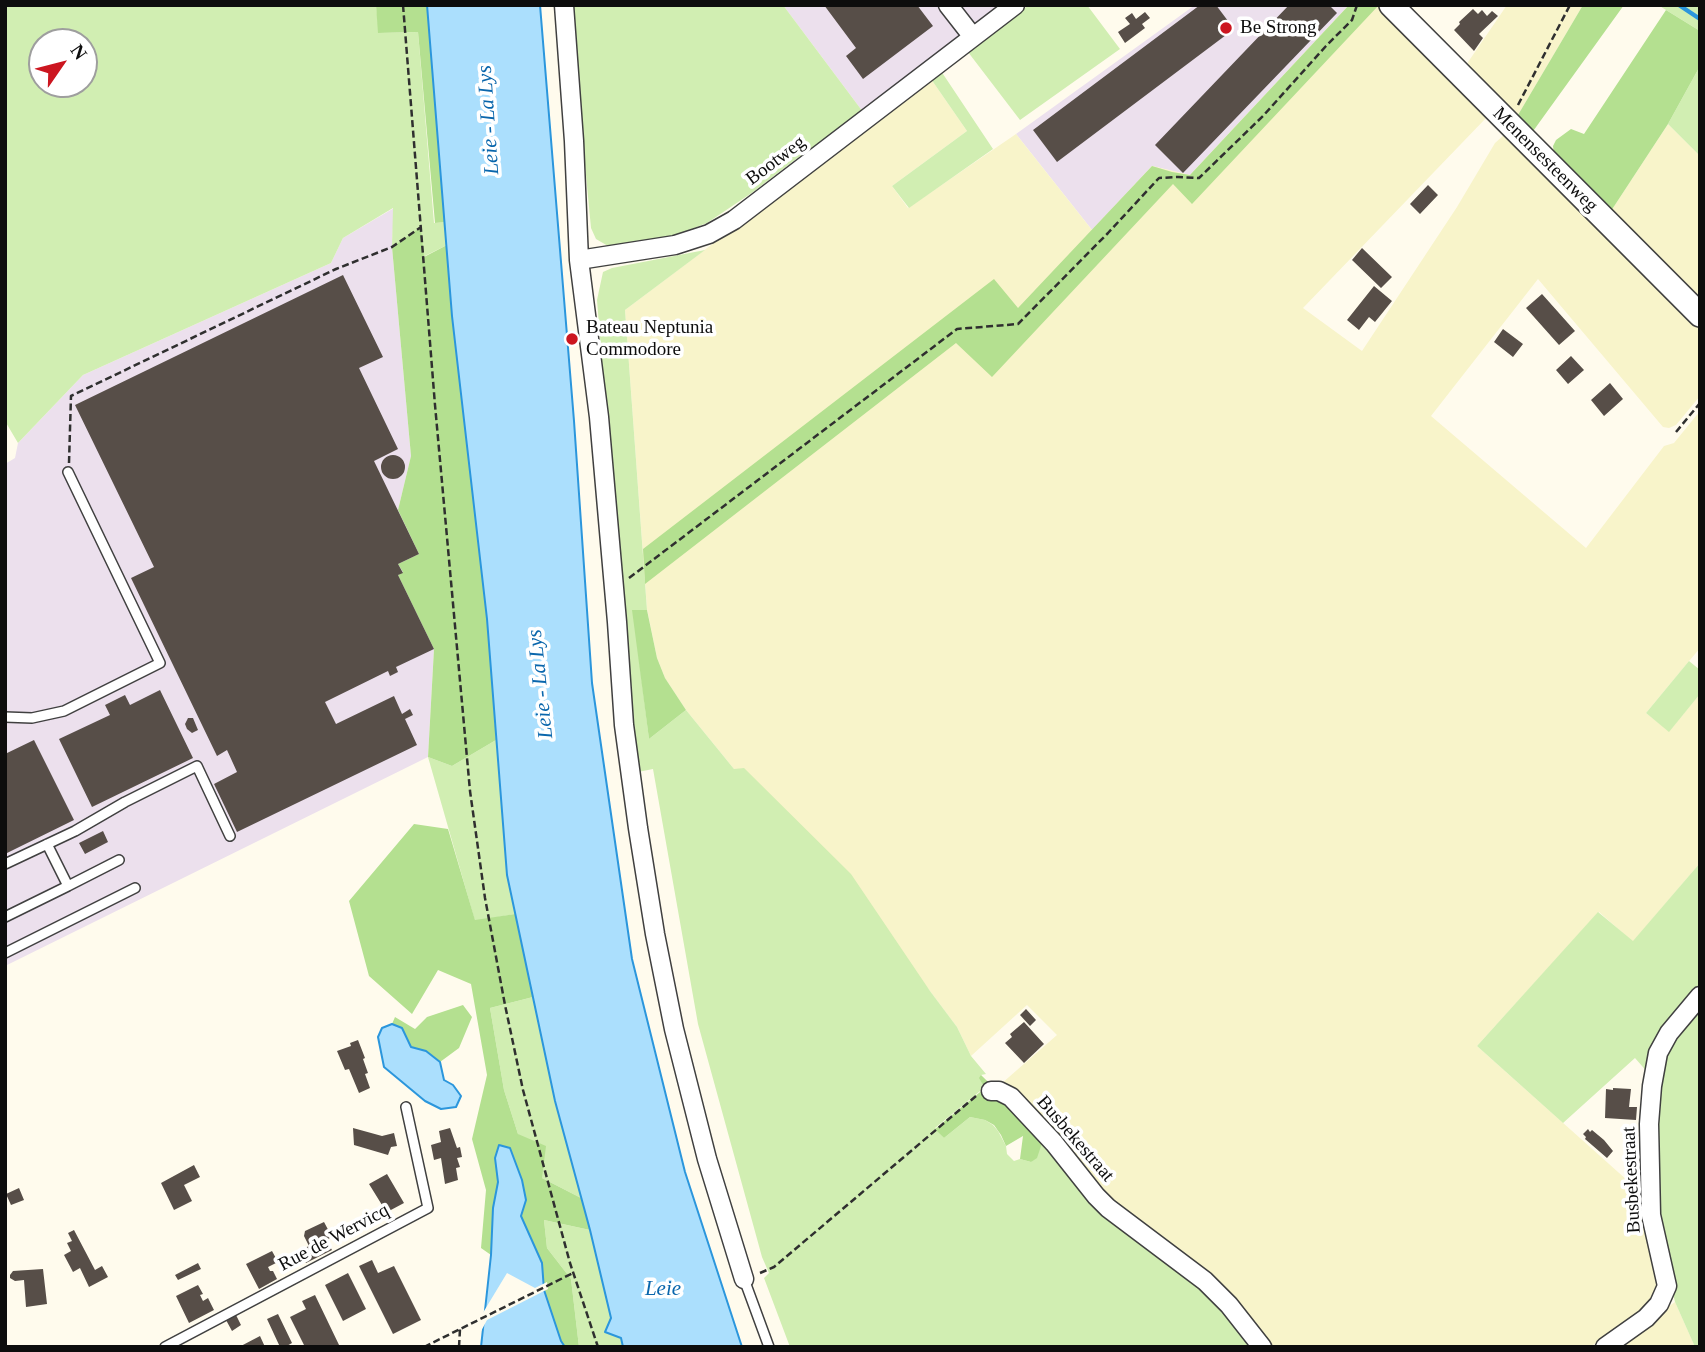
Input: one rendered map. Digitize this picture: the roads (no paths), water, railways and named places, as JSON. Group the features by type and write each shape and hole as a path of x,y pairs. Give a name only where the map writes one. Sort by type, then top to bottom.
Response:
{"street":[{"path":"564,5 579,260 599,417 624,725 638,828 674,1029 707,1159 744,1279"},
{"path":"948,5 973,37"},
{"name":"Bootweg","path":"579,260 675,245 709,234 734,220 1015,5"},
{"name":"Menensesteenweg","path":"1391,5 1700,315"},
{"name":"Busbekestraat","path":"1605,1347 1646,1318 1659,1304 1667,1286 1651,1215 1648,1124 1652,1086 1658,1053 1669,1033 1700,996"},
{"name":"Busbekestraat","path":"991,1091 999,1091 1010,1097 1054,1143 1108,1208 1205,1281 1229,1305 1262,1347"}],"lane":[{"path":"5,717 32,719 64,711 160,663 68,472"},
{"path":"5,864 75,831 131,798 197,766 230,836"},
{"path":"47,844 68,886"},
{"path":"5,917 119,860"},
{"path":"5,953 135,888"},
{"name":"Rue de Wervicq","path":"165,1347 428,1208 406,1107"},
{"path":"744,1279 769,1347"}],"water":[{"name":"Leie","path":"427,5 540,5 592,683 632,959 685,1172 742,1347 623,1347 621,1338 605,1332 611,1318 555,1101 507,875 487,619 452,316"},
{"path":"392,1024 402,1028 411,1047 426,1051 440,1062 444,1080 453,1085 461,1096 456,1107 441,1109 425,1101 384,1067 378,1037 382,1028"},
{"path":"499,1145 510,1148 522,1180 526,1200 521,1216 542,1263 544,1290 565,1347 481,1347 493,1208 498,1182 495,1158"}],"waterway":[{"path":"1679,5 1700,19"}],"place":[{"name":"Be Strong","path":"1226,28"},
{"name":"Bateau Neptunia Commodore","path":"572,339"}],"water label":[{"name":"Leie - La Lys","path":"489,120"},
{"name":"Leie - La Lys","path":"541,684"}]}
